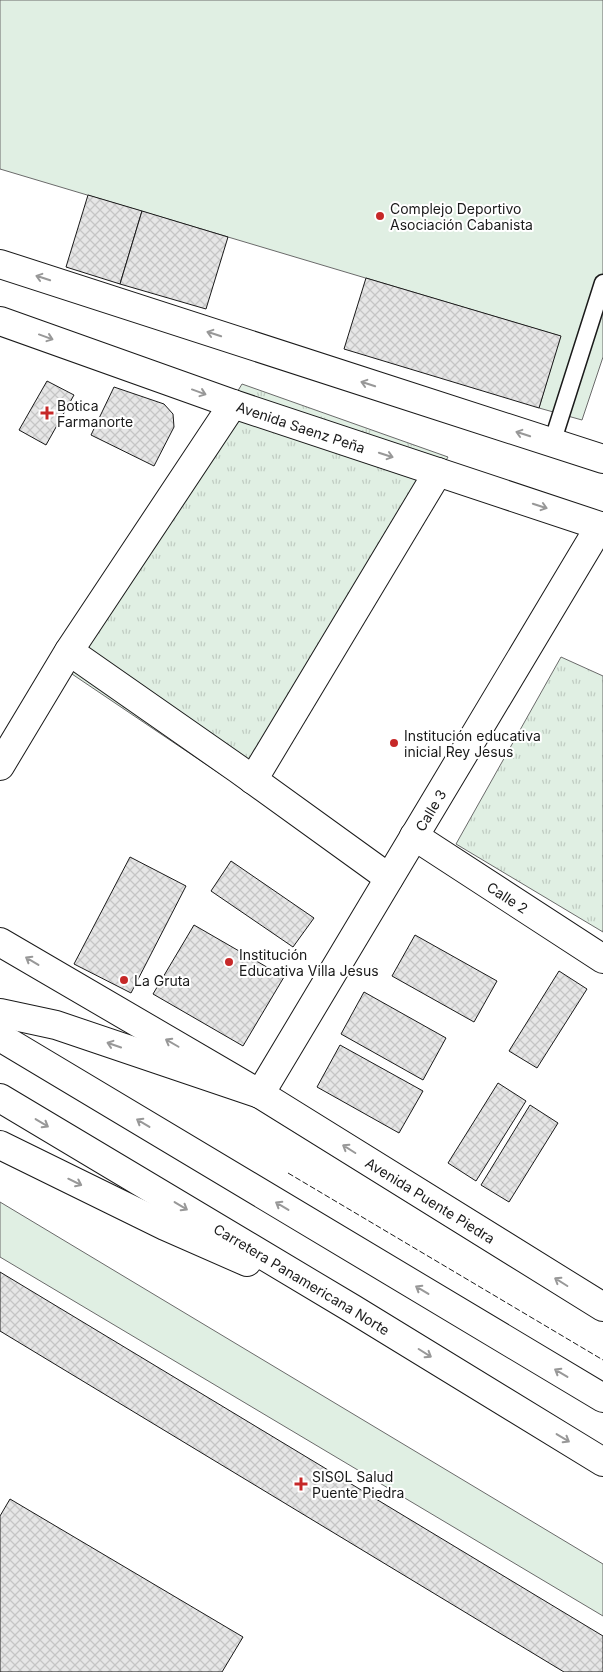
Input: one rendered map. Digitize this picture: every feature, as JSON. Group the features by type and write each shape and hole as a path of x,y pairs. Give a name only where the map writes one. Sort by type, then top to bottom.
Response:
{"main road":[{"path":"0,264 603,459"},
{"name":"Avenida Saenz Peña","path":"0,320 233,404 601,527"},
{"path":"0,766 69,651 233,404"},
{"path":"253,780 438,472"},
{"name":"Calle 3","path":"260,1094 601,527"},
{"path":"69,651 389,878"},
{"name":"Calle 2","path":"414,836 603,960"},
{"path":"0,942 260,1094"},
{"path":"0,1013 56,1025 260,1094"},
{"path":"0,1037 603,1398"},
{"name":"Avenida Puente Piedra","path":"260,1094 603,1307"},
{"name":"Carretera Panamericana Norte","path":"0,1098 353,1309 603,1462"},
{"path":"0,1145 165,1226 353,1309"}],"lane":[{"path":"552,443 603,283"}],"green space":[{"name":"Complejo Deportivo Asociación Cabanista","path":"0,0 603,0 603,357 582,420 539,408 560,336 0,169"},
{"path":"242,384 448,457 250,794 69,672"},
{"path":"561,657 603,676 603,932 456,844"},
{"path":"0,1202 603,1564 603,1616 0,1257"}],"building":[{"path":"88,195 142,211 120,284 66,267"},
{"path":"142,211 228,237 206,309 120,284"},
{"path":"366,278 561,336 539,408 344,349"},
{"name":"Botica Farmanorte","path":"47,381 74,395 46,445 19,430"},
{"path":"114,387 164,404 173,414 174,427 154,466 91,435"},
{"path":"130,857 186,886 131,993 74,964"},
{"path":"231,861 314,918 293,947 211,891"},
{"path":"194,925 284,977 243,1046 153,994"},
{"path":"415,935 497,981 474,1022 392,976"},
{"path":"559,971 587,989 537,1068 509,1051"},
{"path":"364,992 446,1038 423,1080 341,1034"},
{"path":"340,1045 423,1091 399,1133 317,1087"},
{"path":"498,1083 526,1101 476,1181 448,1163"},
{"path":"530,1105 558,1123 509,1202 481,1185"},
{"name":"SISOL Salud Puente Piedra","path":"0,1272 603,1636 603,1672 564,1672 0,1331"},
{"path":"10,1499 243,1637 222,1672 0,1672 0,1516"}],"fence":[{"path":"288,1173 603,1360"}],"place":[{"name":"Complejo Deportivo Asociación Cabanista","path":"380,216"},
{"name":"Botica Farmanorte","path":"47,413"},
{"name":"Institución educativa inicial Rey Jesus","path":"394,743"},
{"name":"Institución Educativa Villa Jesus","path":"229,962"},
{"name":"La Gruta","path":"124,980"},
{"name":"SISOL Salud Puente Piedra","path":"301,1484"}]}
